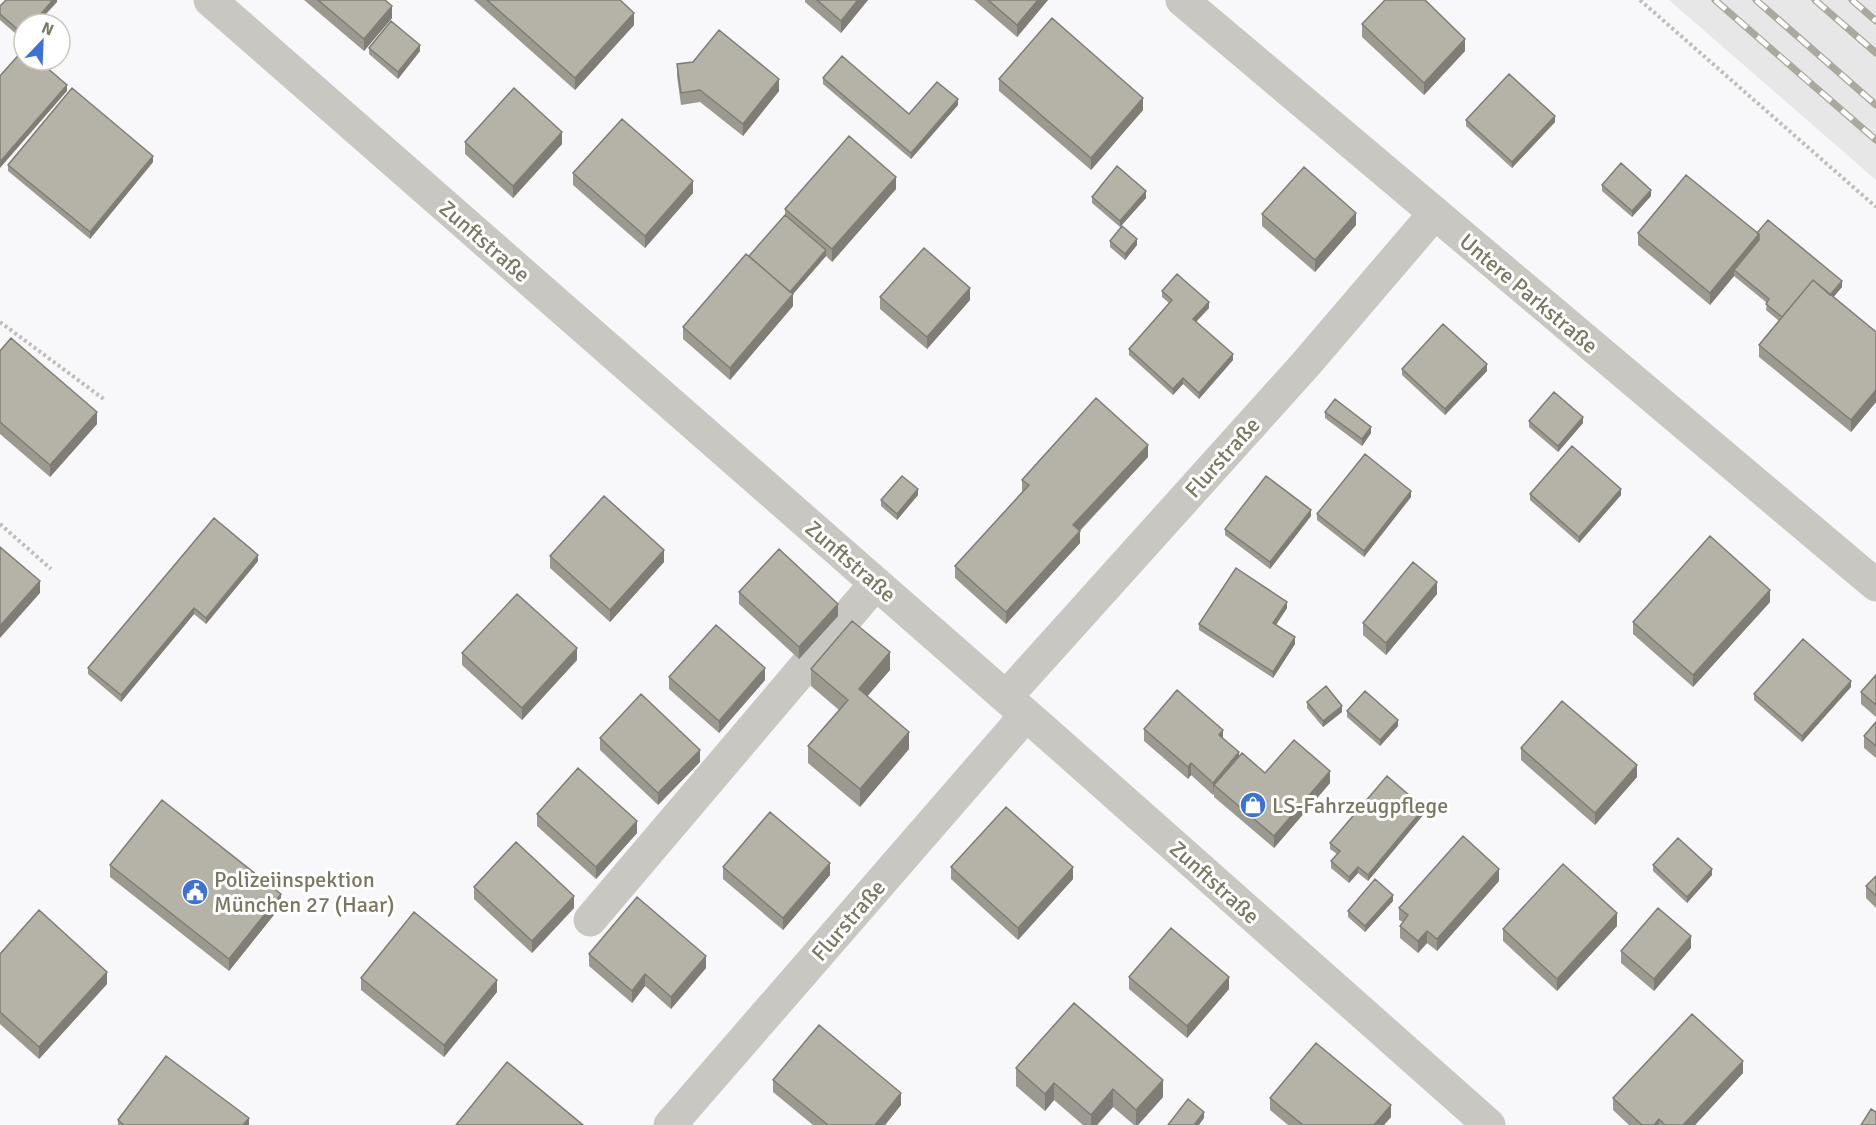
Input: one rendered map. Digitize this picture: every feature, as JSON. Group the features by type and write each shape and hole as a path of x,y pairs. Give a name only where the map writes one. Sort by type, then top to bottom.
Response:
{"street":[{"name":"Zunftstraße","path":"210,0 1016,706 1489,1125"},
{"name":"Untere Parkstraße","path":"1182,0 1876,585"},
{"name":"Flurstraße","path":"670,1125 1016,706 1435,213"},
{"path":"590,920 876,583"}],"path":[{"path":"1640,0 1876,207"},
{"path":"0,322 105,400"},
{"path":"0,524 51,569"}],"shaded area":[{"path":"1669,0 1876,0 1876,180"}],"building":[{"path":"6,0 53,0 42,12 12,12 12,24 0,14 0,6"},
{"path":"318,0 385,0 392,6 364,39"},
{"path":"487,0 620,0 634,13 575,78"},
{"path":"817,0 858,0 841,21"},
{"path":"988,0 1038,0 1017,25"},
{"path":"1385,0 1425,0 1465,39 1424,83 1362,24"},
{"path":"1052,18 1143,98 1091,158 999,79"},
{"path":"391,21 420,45 398,72 369,48"},
{"path":"719,30 779,79 743,124 700,90 681,93 677,64 693,62"},
{"path":"842,56 909,114 937,82 958,99 911,153 823,78"},
{"path":"12,62 12,72 52,72 67,85 0,162 0,76"},
{"path":"1509,74 1555,116 1512,162 1466,120"},
{"path":"72,88 153,156 90,232 8,165"},
{"path":"514,88 562,132 513,186 465,142"},
{"path":"622,119 693,181 645,236 573,173"},
{"path":"849,136 896,177 832,249 785,209"},
{"path":"1621,163 1651,190 1632,211 1602,185"},
{"path":"1117,166 1146,191 1120,221 1092,197"},
{"path":"1304,167 1356,213 1315,260 1262,214"},
{"path":"1686,175 1759,234 1710,293 1638,233"},
{"path":"785,215 826,250 790,292 749,256"},
{"path":"1768,220 1842,281 1830,295 1813,280 1782,317 1766,304 1769,299 1734,270 1759,240 1757,233"},
{"path":"1122,226 1137,239 1125,254 1110,241"},
{"path":"924,248 970,288 927,337 880,297"},
{"path":"746,254 793,294 730,368 683,327"},
{"path":"1177,274 1209,302 1193,319 1233,354 1199,393 1183,378 1173,389 1129,349 1172,300 1162,291"},
{"path":"1813,280 1876,332 1876,390 1851,420 1759,345"},
{"path":"1443,324 1487,364 1445,409 1402,369"},
{"path":"11,338 97,412 50,465 0,422 0,351"},
{"path":"1554,392 1583,417 1558,446 1529,421"},
{"path":"1096,398 1148,445 1073,525 1080,531 1006,612 955,566 1029,485 1022,480"},
{"path":"1335,399 1371,427 1362,439 1325,412"},
{"path":"1572,446 1621,489 1579,537 1530,494"},
{"path":"1365,454 1411,491 1364,551 1317,514"},
{"path":"902,476 918,489 897,514 881,500"},
{"path":"1266,476 1311,510 1270,562 1225,529"},
{"path":"604,496 664,550 610,610 550,556"},
{"path":"214,518 258,555 206,618 194,608 121,695 88,668"},
{"path":"1710,536 1770,590 1693,675 1633,622"},
{"path":"0,547 40,581 0,626"},
{"path":"779,549 838,604 799,647 739,592"},
{"path":"1413,562 1437,582 1386,643 1363,623"},
{"path":"1236,568 1287,602 1273,623 1295,637 1273,672 1199,624"},
{"path":"517,594 577,648 522,708 462,653"},
{"path":"852,621 890,652 859,689 909,732 860,789 808,746 848,700 811,669"},
{"path":"716,625 765,668 719,721 669,677"},
{"path":"1803,639 1851,681 1802,736 1754,694"},
{"path":"1876,675 1876,705 1861,692"},
{"path":"1326,686 1342,706 1323,721 1307,702"},
{"path":"1177,690 1223,730 1219,735 1239,752 1213,783 1191,763 1188,767 1144,729"},
{"path":"1365,691 1398,720 1380,740 1347,711"},
{"path":"641,694 700,750 658,793 600,738"},
{"path":"1562,701 1637,765 1595,813 1521,748"},
{"path":"1876,722 1876,746 1864,736"},
{"path":"1294,740 1330,771 1274,836 1214,785 1242,753 1265,773"},
{"path":"578,768 637,821 596,867 537,814"},
{"path":"1387,776 1424,808 1368,875 1358,867 1349,877 1331,861 1340,851 1330,843"},
{"name":"Polizeiinspektion München 27 (Haar)","path":"162,800 281,894 229,959 110,865"},
{"path":"1006,807 1073,867 1018,928 951,867"},
{"path":"770,812 830,863 783,918 723,867"},
{"path":"1463,836 1499,869 1437,939 1427,931 1418,941 1400,926 1408,915 1399,908"},
{"path":"1678,838 1712,869 1687,897 1653,865"},
{"path":"516,842 574,896 532,941 474,887"},
{"path":"1563,864 1617,913 1557,979 1503,929"},
{"path":"1876,876 1876,896 1866,886"},
{"path":"1375,879 1393,895 1365,926 1348,911"},
{"path":"637,897 706,956 671,997 645,974 632,991 589,954"},
{"path":"1658,908 1691,936 1654,979 1621,951"},
{"path":"39,910 107,972 39,1047 0,1012 0,954"},
{"path":"414,912 497,980 444,1045 361,978"},
{"path":"1171,928 1229,977 1187,1026 1129,977"},
{"path":"1074,1003 1163,1080 1136,1110 1113,1089 1091,1115 1054,1083 1045,1094 1016,1068"},
{"path":"1692,1014 1743,1061 1683,1125 1665,1125 1659,1119 1654,1125 1642,1125 1613,1098"},
{"path":"819,1025 901,1093 875,1125 828,1125 773,1080"},
{"path":"1316,1043 1391,1105 1374,1125 1303,1125 1270,1098"},
{"path":"166,1056 249,1118 243,1125 124,1125 118,1120"},
{"path":"507,1062 583,1125 456,1125"},
{"path":"1188,1099 1204,1112 1194,1125 1168,1125"},
{"path":"1871,1109 1876,1112 1876,1125 1861,1125"}],"railway":[{"path":"1715,0 1876,140"},
{"path":"1756,0 1876,105"},
{"path":"1815,0 1876,53"},
{"path":"1852,0 1876,21"}],"place":[{"name":"LS-Fahrzeugpflege","path":"1253,805"},
{"name":"Polizeiinspektion München 27 (Haar)","path":"195,892"}]}
